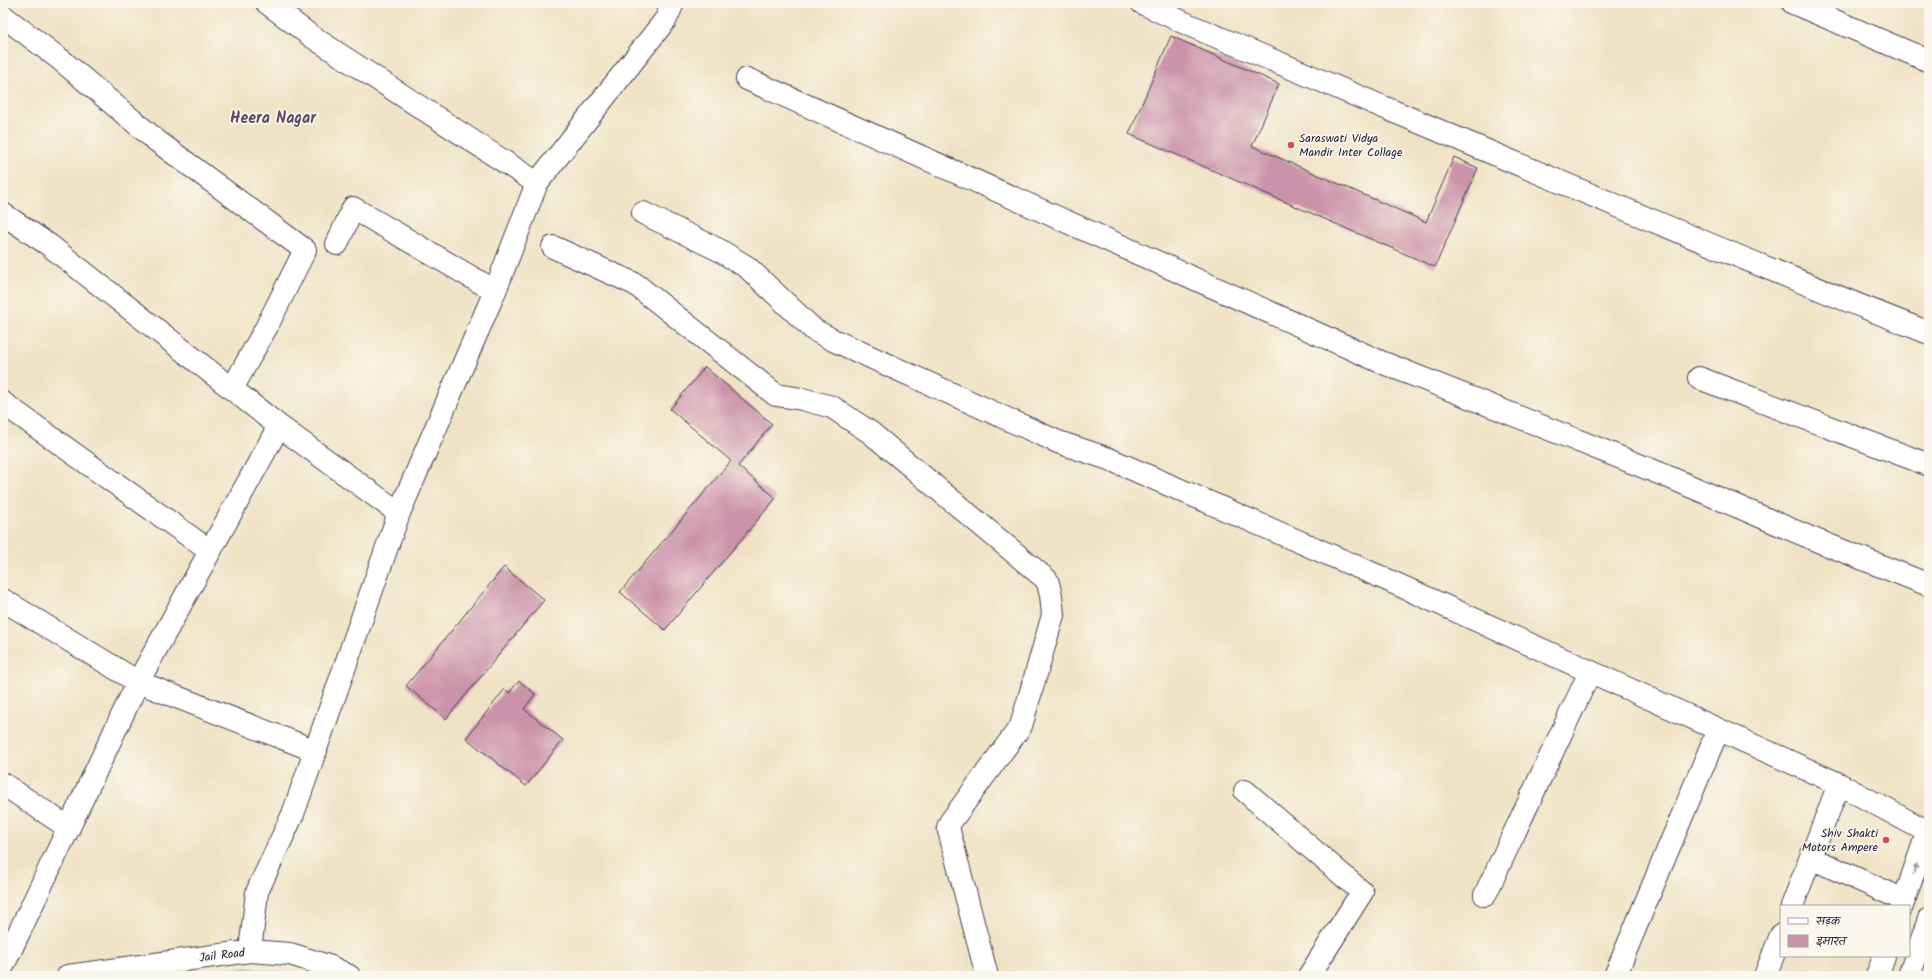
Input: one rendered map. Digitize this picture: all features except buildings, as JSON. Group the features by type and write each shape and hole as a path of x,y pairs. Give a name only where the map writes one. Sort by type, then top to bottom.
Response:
{"street":[{"path":"267,3 311,36 537,183"},
{"path":"250,952 258,892 293,814 399,513 495,291 537,183 666,19 673,3"},
{"path":"1142,3 1189,25 1671,229 1929,333"},
{"path":"1793,3 1919,55 1929,61"},
{"path":"3,16 60,60 156,141 305,250 267,326 232,389"},
{"path":"747,79 1381,362 1664,475 1818,541 1929,585"},
{"path":"337,244 353,208 495,291"},
{"path":"643,213 719,250 747,267 814,330 833,340 1058,442 1117,462 1383,578 1840,784 1928,830 1903,903 1811,858"},
{"path":"3,214 49,245 279,426 399,513"},
{"path":"553,247 635,284 776,395 802,399 832,407 871,433 1047,580 1051,595 1053,615 1021,726 948,827 987,976"},
{"path":"1699,378 1929,465"},
{"path":"3,403 210,551"},
{"path":"3,966 138,682 279,426"},
{"path":"3,600 138,682 316,751"},
{"path":"1485,895 1590,672"},
{"path":"1616,976 1718,730"},
{"path":"3,784 69,828"},
{"path":"1792,905 1840,784"},
{"path":"1245,791 1362,892 1309,976"},
{"path":"1909,976 1929,919"},
{"path":"1765,976 1780,938"},
{"name":"Jail Road","path":"68,976 250,952 290,954 331,966 349,976"},
{"path":"1877,976 1884,957"}],"green space":[{"path":"247,968 297,976 188,976"}],"place":[{"name":"Saraswati Vidya Mandir Inter Collage","path":"1291,145"},
{"name":"Shiv Shakti Motors Ampere","path":"1886,840"}],"district":[{"name":"Heera Nagar","path":"273,117"}]}
